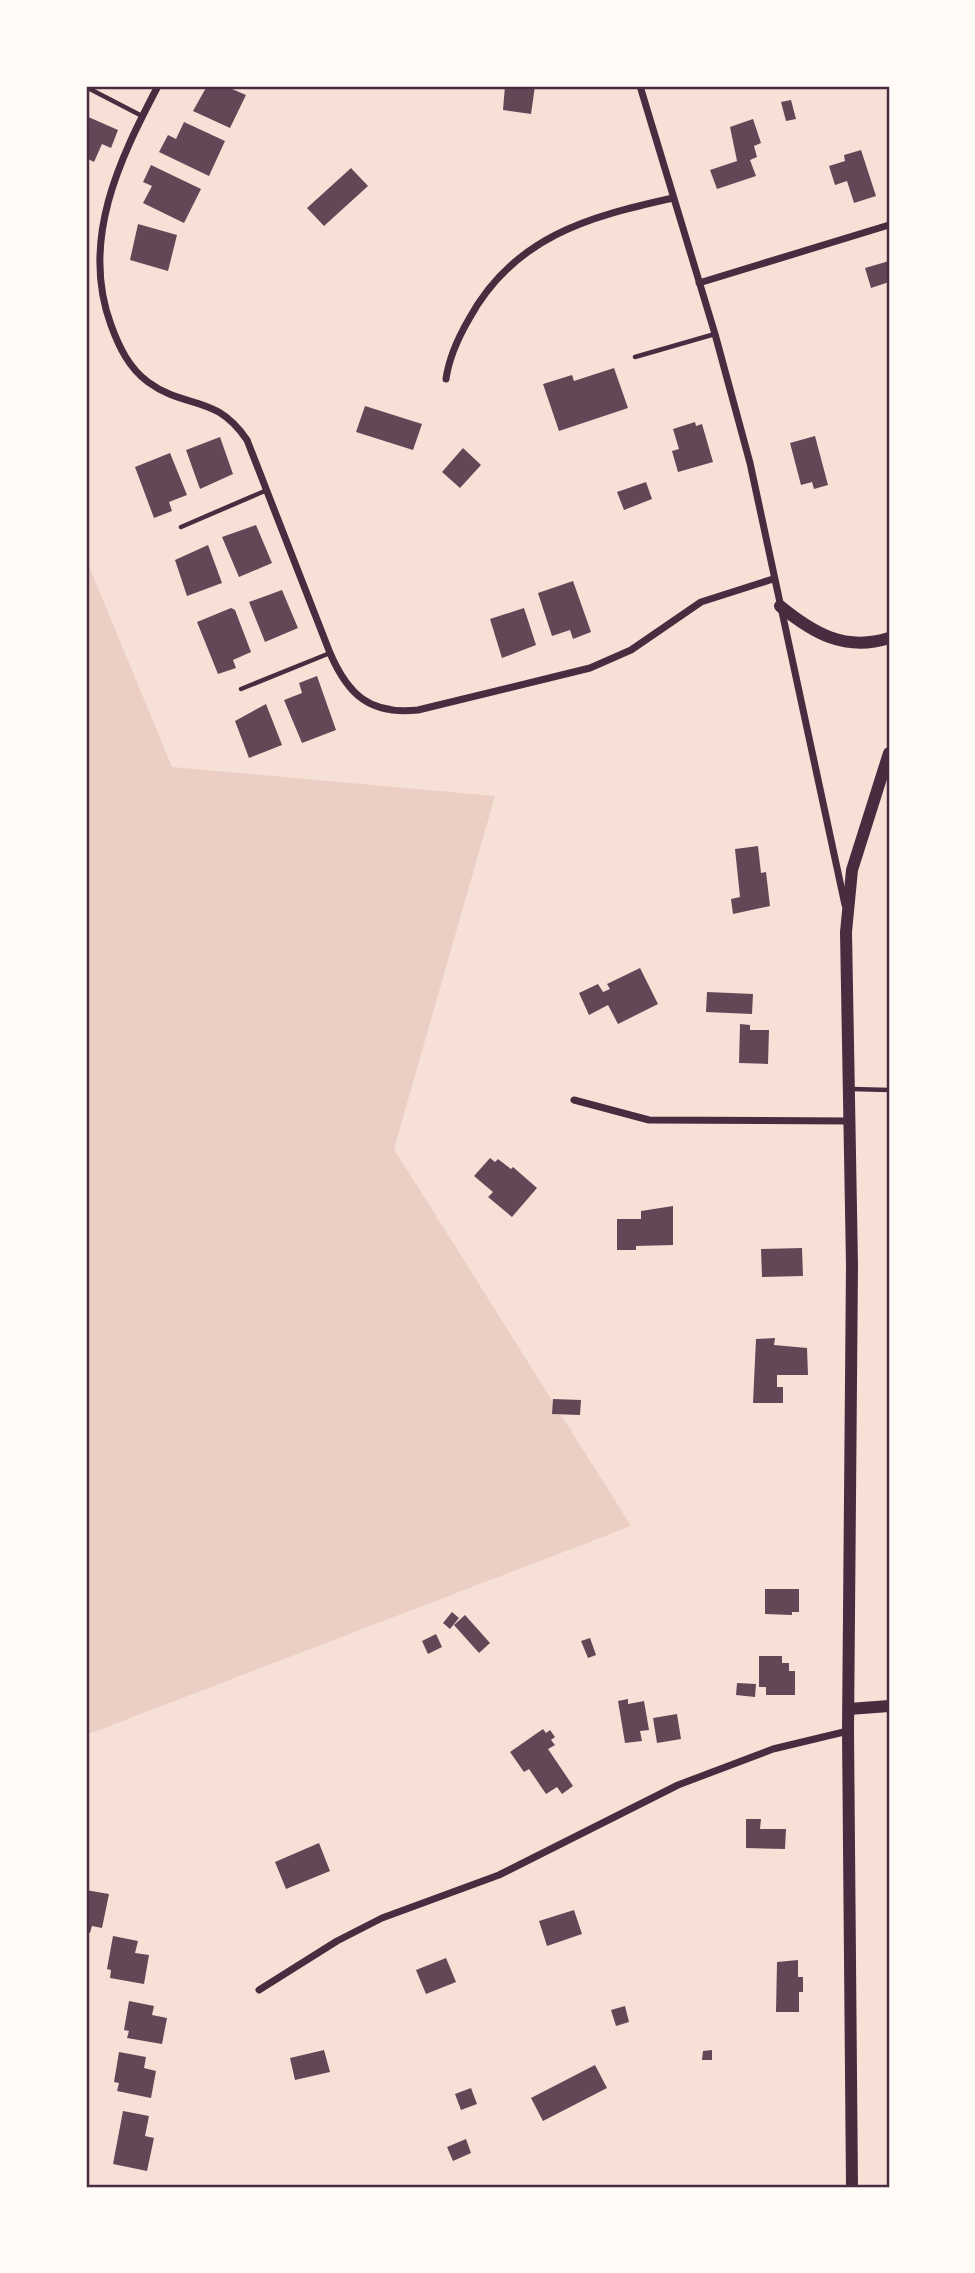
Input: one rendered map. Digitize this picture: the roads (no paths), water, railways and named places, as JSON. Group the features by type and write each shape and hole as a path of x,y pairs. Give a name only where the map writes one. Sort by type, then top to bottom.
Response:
{"main road":[{"path":"780,606 822,636 856,643 889,638"},
{"path":"852,2187 848,1731 852,1265 847,913 852,870 889,754"},
{"path":"849,1709 889,1706"}],"street":[{"path":"158,86 108,200 100,232 98,262 108,317 128,361 146,381 169,394 218,409 239,427 254,454 330,653 345,683 365,701 390,711 418,710 590,668 631,650 701,602 773,579"},
{"path":"640,86 715,334 750,463 847,913"},
{"path":"446,379 454,348 473,312 492,284 523,252 552,235 597,218 673,198"},
{"path":"699,282 889,225"},
{"path":"574,1100 614,1113 649,1120 849,1121"},
{"path":"259,1990 337,1941 382,1918 499,1875 678,1785 772,1749 848,1731"}],"lane":[{"path":"86,87 143,116"},
{"path":"635,357 715,334"},
{"path":"181,527 268,490"},
{"path":"241,689 330,653"},
{"path":"848,1089 889,1090"}]}
